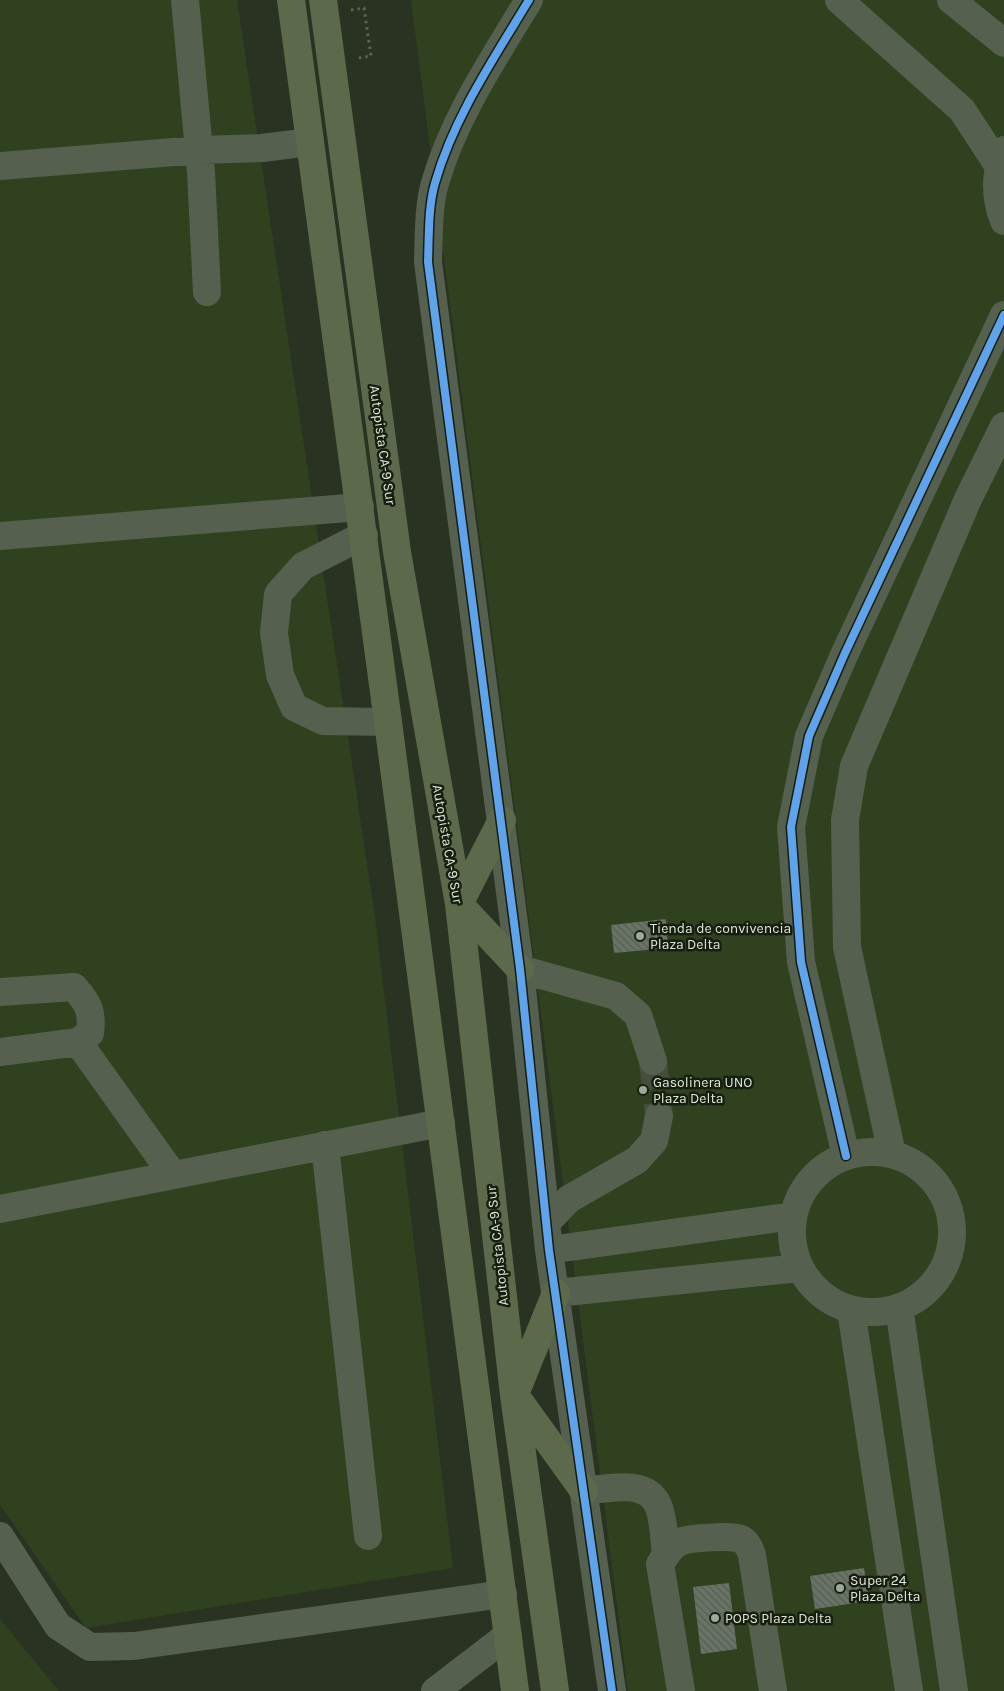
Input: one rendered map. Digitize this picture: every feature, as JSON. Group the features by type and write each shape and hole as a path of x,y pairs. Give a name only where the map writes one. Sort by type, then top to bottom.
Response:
{"highway":[{"path":"291,0 364,535 515,1691"},
{"name":"Autopista CA-9 Sur","path":"323,0 398,552 459,904 514,1395 555,1691"},
{"path":"502,820 459,904 520,969"},
{"path":"556,1293 514,1395 584,1491"}],"street":[{"path":"185,0 199,150 207,292"},
{"path":"529,0 471,97 448,146 434,184 429,229 428,262 502,820 520,969 549,1250 612,1691"},
{"path":"840,0 962,110 1001,157 997,203 1004,221"},
{"path":"951,0 1004,43"},
{"path":"0,166 199,150 262,148 310,142"},
{"path":"846,1156 801,962 791,827 809,736 849,644 1004,314"},
{"path":"892,1154 847,947 845,820 854,766 968,499 1004,426"},
{"path":"0,536 360,507"},
{"path":"364,535 304,566 278,594 274,633 280,675 294,708 322,721 388,722"},
{"path":"520,969 616,996 638,1015 653,1061"},
{"path":"0,992 74,986 88,1003 91,1022 90,1033 78,1042 0,1052"},
{"path":"78,1042 173,1175"},
{"path":"546,1223 569,1199 637,1160 654,1141 659,1116"},
{"path":"0,1209 441,1123"},
{"path":"325,1145 368,1536"},
{"path":"869,1152 892,1154 916,1165 934,1181 947,1203 952,1228 949,1253 938,1276 921,1295 899,1307 867,1312 852,1310 830,1301 812,1287 800,1268 792,1242 793,1216 800,1196 812,1179 827,1165 846,1156 869,1152"},
{"path":"549,1250 793,1216"},
{"path":"556,1293 800,1268"},
{"path":"899,1307 954,1691"},
{"path":"852,1310 909,1691"},
{"path":"584,1491 627,1487 644,1490 658,1504 666,1554"},
{"path":"0,1536 58,1626 90,1647 134,1646 503,1594"},
{"path":"681,1691 660,1564 666,1554 681,1541 733,1537 742,1540 750,1548 773,1691"},
{"path":"435,1691 508,1635"}],"path":[{"path":"364,8 371,56"}],"shaded area":[{"path":"0,0 237,0 375,917 453,1568 86,1628 0,1505"},
{"path":"411,0 1004,0 1004,1691 628,1691"},
{"path":"0,1619 59,1691 0,1691"}],"building":[{"name":"Tienda de convivencia Plaza Delta","path":"666,919 668,948 614,953 611,925"},
{"name":"Super 24 Plaza Delta","path":"864,1568 869,1601 815,1609 810,1576"},
{"name":"POPS Plaza Delta","path":"729,1583 737,1649 701,1654 693,1587"}],"tunnel":[{"path":"653,1061 659,1116"}],"cycle path":[{"path":"529,0 476,88 443,159 431,202 428,262 520,969 549,1250 612,1691"},
{"path":"846,1156 801,962 791,827 809,736 845,653 1004,315"}],"place":[{"name":"Tienda de convivencia Plaza Delta","path":"640,936"},
{"name":"Gasolinera UNO Plaza Delta","path":"643,1090"},
{"name":"Super 24 Plaza Delta","path":"840,1588"},
{"name":"POPS Plaza Delta","path":"715,1618"}]}
